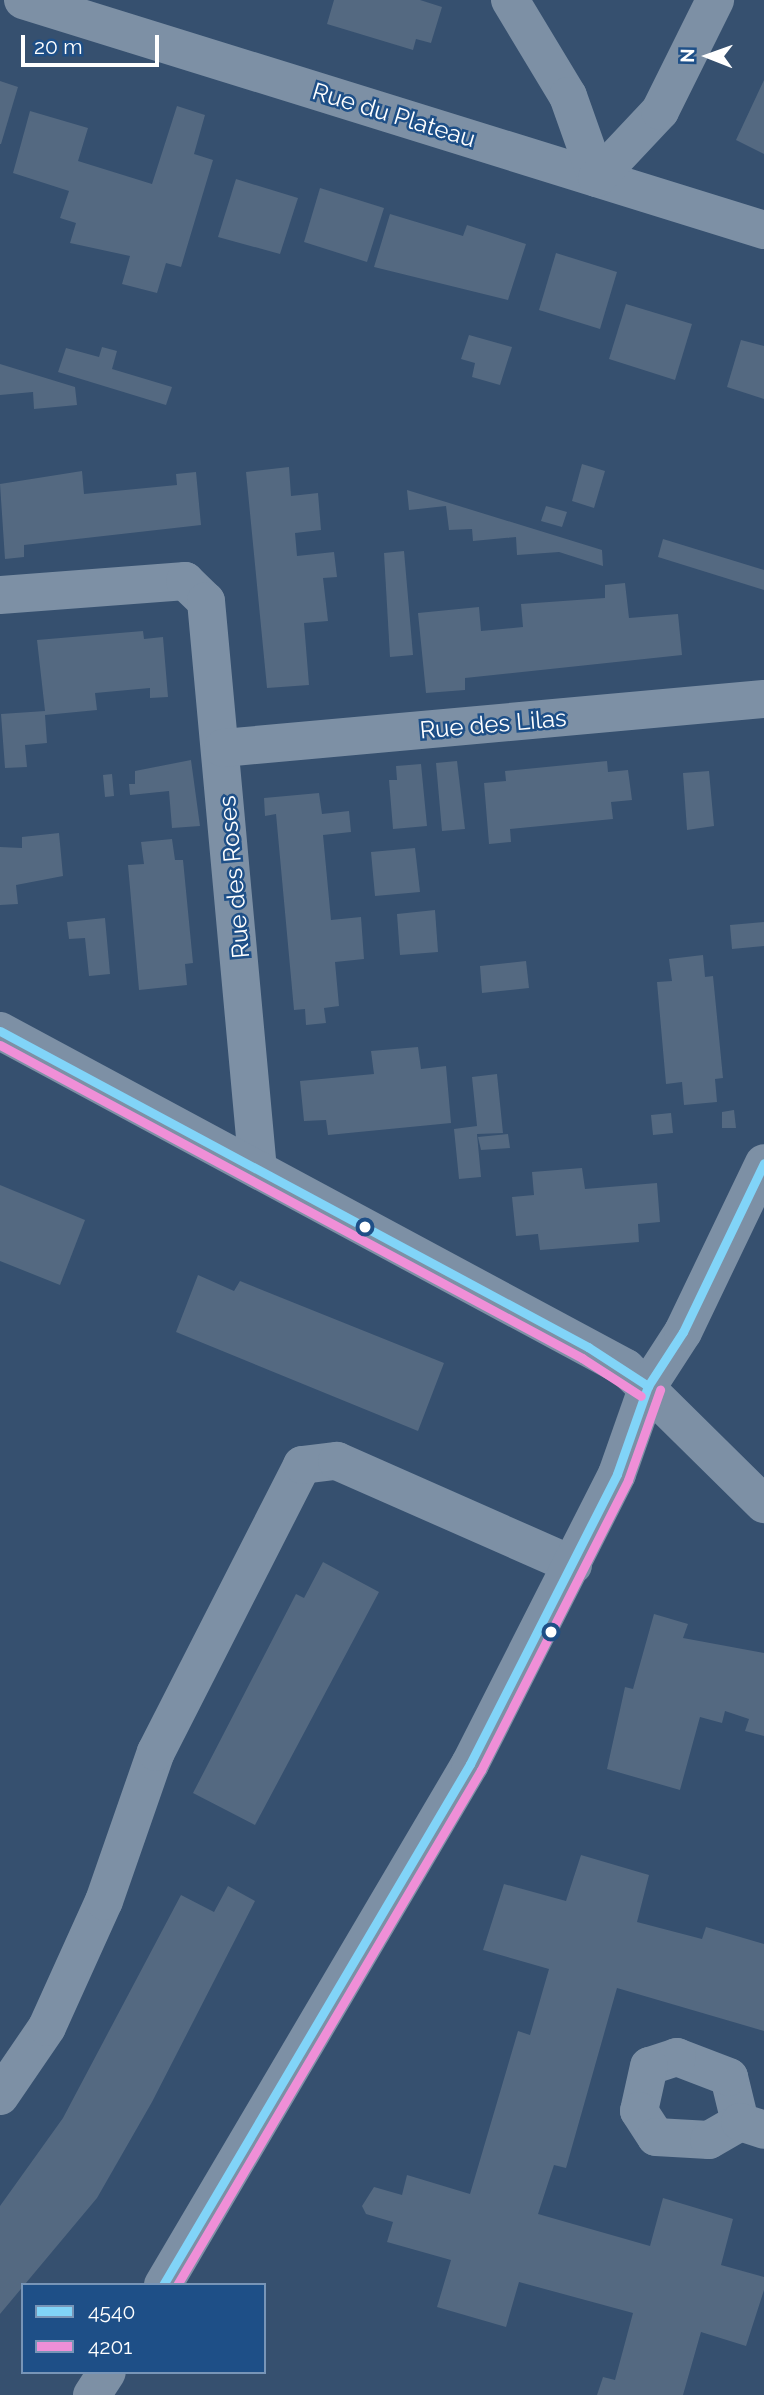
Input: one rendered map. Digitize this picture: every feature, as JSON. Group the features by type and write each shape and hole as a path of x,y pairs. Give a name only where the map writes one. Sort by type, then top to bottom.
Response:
{"street":[{"name":"Rue du Plateau","path":"23,0 764,230"},
{"path":"510,0 568,96 597,178 660,111 715,0"},
{"name":"Rue des Roses","path":"0,595 167,580 197,587 206,601 223,748 258,1170"},
{"name":"Rue des Lilas","path":"223,748 764,699"},
{"path":"0,1031 610,1359 648,1386 764,1504"},
{"path":"164,2283 470,1764 617,1474 648,1386 683,1332 764,1163"},
{"path":"0,2096 47,2026 104,1901 156,1752 302,1465 337,1461 573,1565"},
{"path":"92,2395 106,2374"}],"building":[{"path":"334,0 420,0 442,7 431,43 416,39 413,50 327,24"},
{"path":"764,80 764,154 736,140"},
{"path":"0,81 18,87 1,144 0,144"},
{"path":"177,106 205,115 194,154 213,160 181,267 166,263 157,293 122,284 130,256 70,243 76,223 60,218 69,191 13,173 30,111 88,128 78,161 152,184"},
{"path":"236,179 298,198 280,254 218,237"},
{"path":"320,188 384,208 367,262 304,242"},
{"path":"390,214 463,236 467,225 526,244 508,300 374,267"},
{"path":"556,253 617,272 600,329 539,310"},
{"path":"626,304 692,324 675,380 609,359"},
{"path":"469,335 512,347 500,385 472,377 475,363 461,359"},
{"path":"741,340 764,346 764,399 727,387"},
{"path":"102,347 117,351 112,369 172,387 166,405 58,372 66,348 99,357"},
{"path":"0,364 75,387 77,405 34,409 33,392 0,395"},
{"path":"582,464 605,471 594,508 572,501"},
{"path":"289,467 291,496 318,493 321,530 295,533 297,556 334,552 337,577 323,578 328,621 304,623 309,685 267,688 246,472"},
{"path":"82,471 84,494 177,485 176,474 196,472 201,525 24,545 24,557 5,559 0,484"},
{"path":"407,490 602,550 603,566 559,552 517,555 516,537 473,541 472,529 449,530 446,506 409,510"},
{"path":"546,506 567,512 562,527 541,521"},
{"path":"663,539 764,570 764,590 658,557"},
{"path":"404,551 413,655 390,657 384,553"},
{"path":"625,583 629,618 678,614 682,655 465,678 465,690 426,693 418,613 479,607 481,631 523,627 521,604 605,598 605,585"},
{"path":"143,631 144,639 163,637 168,697 150,698 150,688 95,693 97,710 45,715 47,743 25,745 27,767 5,768 1,714 45,711 37,640"},
{"path":"191,760 200,826 172,828 169,791 130,795 129,784 135,784 135,771"},
{"path":"457,761 465,829 442,831 436,763"},
{"path":"607,761 608,772 628,770 632,800 611,802 613,819 510,829 511,842 489,844 484,783 506,781 505,771"},
{"path":"421,764 427,826 393,829 389,780 397,780 396,766"},
{"path":"709,771 714,826 687,830 683,773"},
{"path":"112,774 114,796 105,797 103,775"},
{"path":"319,793 322,814 349,811 351,832 323,835 331,920 361,917 364,959 335,962 339,1006 324,1008 326,1023 306,1025 305,1009 294,1010 276,814 265,816 264,798"},
{"path":"59,833 63,876 16,885 18,904 0,905 0,847 22,848 22,837"},
{"path":"172,839 175,860 183,860 193,963 185,964 187,985 139,990 128,865 144,864 141,842"},
{"path":"415,848 420,892 375,896 371,852"},
{"path":"435,910 438,952 400,955 397,914"},
{"path":"105,918 110,974 89,976 85,938 69,939 67,922"},
{"path":"764,922 764,946 732,949 730,925"},
{"path":"703,955 705,977 713,976 723,1078 715,1079 717,1102 684,1105 682,1082 666,1084 657,982 672,981 669,959"},
{"path":"526,961 529,988 482,993 480,966"},
{"path":"418,1047 421,1069 446,1066 451,1123 328,1135 326,1120 304,1121 300,1081 374,1074 371,1051"},
{"path":"497,1074 503,1133 477,1134 481,1177 459,1179 454,1129 477,1126 472,1077"},
{"path":"734,1110 736,1128 722,1128 722,1112"},
{"path":"671,1113 673,1133 653,1135 651,1115"},
{"path":"508,1134 510,1148 481,1150 478,1137"},
{"path":"582,1168 585,1189 657,1183 660,1222 638,1224 639,1242 540,1250 538,1234 516,1236 512,1197 534,1195 532,1172"},
{"path":"0,1185 85,1220 60,1285 0,1261"},
{"path":"198,1275 234,1291 240,1281 444,1363 418,1431 176,1332"},
{"path":"323,1562 379,1592 255,1825 193,1793 296,1594 304,1598"},
{"path":"654,1614 688,1624 683,1638 764,1653 764,1736 745,1731 749,1719 725,1711 722,1723 700,1717 680,1790 607,1769 625,1687 633,1689"},
{"path":"581,1855 649,1875 637,1922 702,1939 706,1927 764,1944 764,2031 617,1988 566,2168 554,2165 538,2214 650,2246 663,2198 733,2219 721,2265 764,2277 764,2290 746,2346 701,2332 683,2395 597,2395 603,2377 615,2380 633,2313 519,2282 506,2327 437,2307 451,2260 387,2242 393,2222 366,2214 362,2206 374,2187 402,2195 407,2175 470,2194 518,2031 530,2035 549,1969 483,1950 504,1884 566,1901"},
{"path":"228,1886 255,1901 152,2102 97,2198 26,2283 21,2283 21,2289 0,2314 0,2206 63,2118 181,1895 214,1912"}],"transit line":[{"name":"4540","path":"0,1031 588,1347 648,1386"},
{"name":"4201","path":"0,1045 582,1358 641,1396"},
{"name":"4540","path":"164,2283 470,1764 617,1474 648,1386 683,1332 764,1163"},
{"name":"4201","path":"178,2283 481,1770 628,1480 660,1390"}]}
